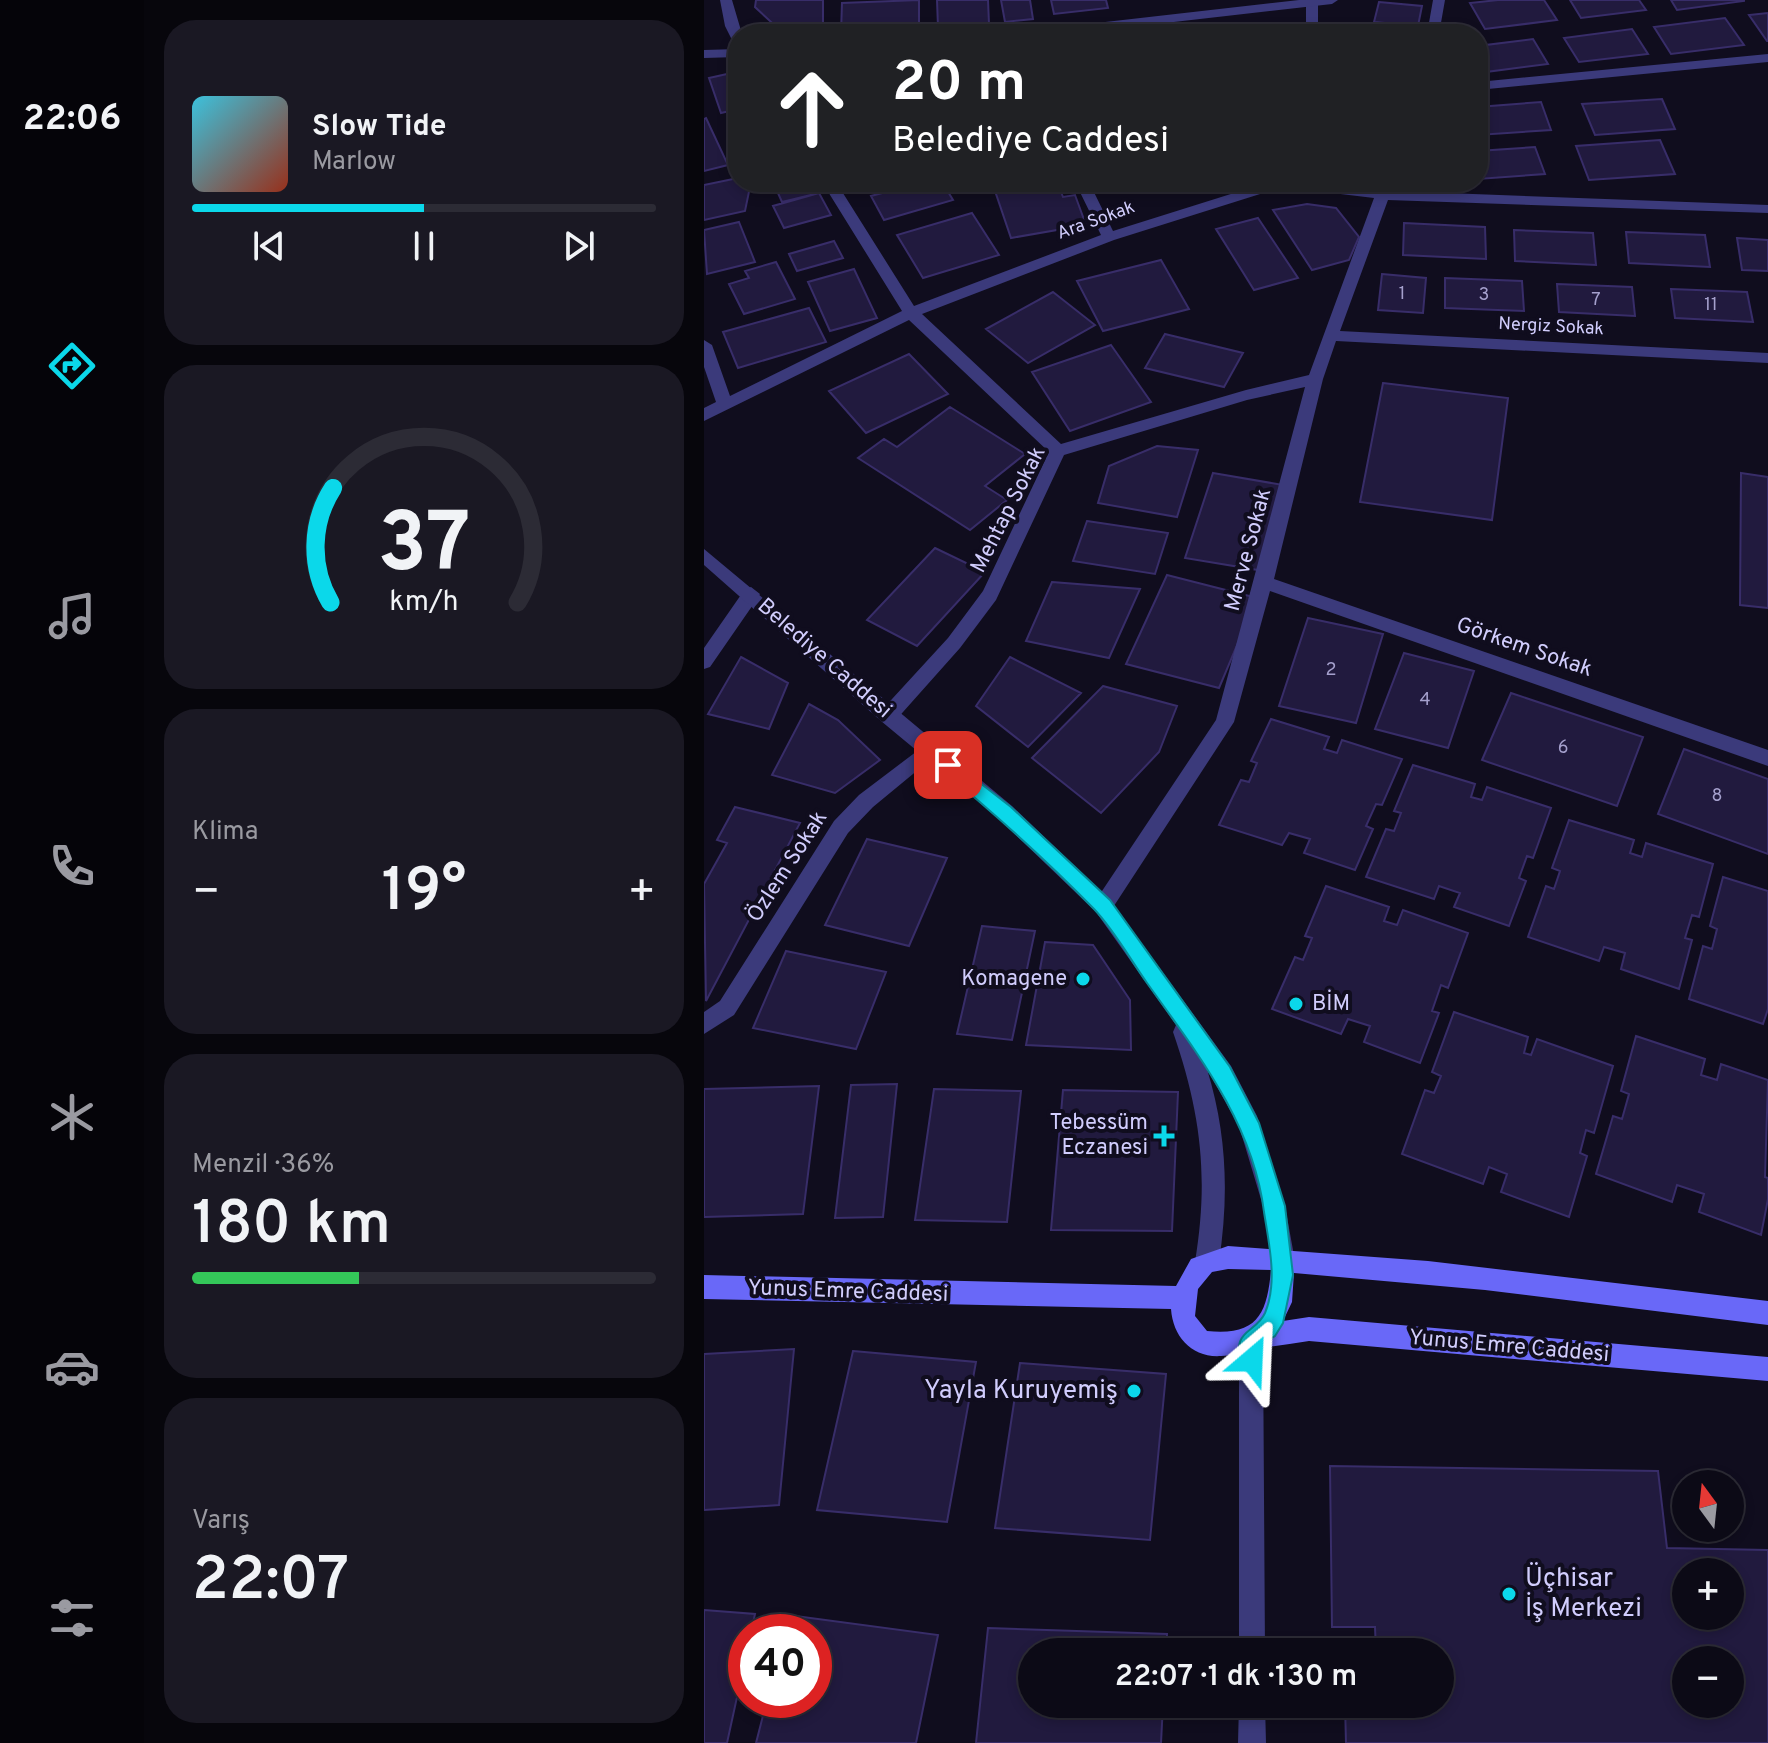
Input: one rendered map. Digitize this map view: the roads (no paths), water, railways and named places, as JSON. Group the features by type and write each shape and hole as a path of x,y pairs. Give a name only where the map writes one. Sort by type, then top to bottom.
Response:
{"main road":[{"path":"1283,1261 1283,1288 1276,1315 1268,1328 1251,1339 1229,1346 1209,1345 1196,1338 1186,1326 1182,1313 1189,1283 1207,1262 1244,1258 1283,1261 1512,1281 1768,1313"},
{"name":"Yunus Emre Caddesi","path":"704,1287 1184,1298"},
{"name":"Yunus Emre Caddesi","path":"1251,1339 1309,1329 1768,1369"}],"street":[{"path":"726,0 731,24"},
{"path":"1115,24 1282,3 1332,0"},
{"path":"1435,24 1439,0"},
{"path":"1312,1 1312,24"},
{"path":"704,54 728,53"},
{"path":"1488,85 1768,58"},
{"path":"835,192 911,313 1058,451"},
{"path":"1087,192 1109,237"},
{"name":"Ara Sokak","path":"704,415 911,313 1109,237 1246,192"},
{"name":"Merve Sokak","path":"1103,906 1225,722 1315,379 1386,192"},
{"name":"Ara Sokak","path":"1460,192 1768,209"},
{"name":"Nergiz Sokak","path":"1332,336 1768,358"},
{"path":"704,345 725,404"},
{"name":"Mehtap Sokak","path":"888,716 954,643 990,595 1058,451 1246,395 1315,379"},
{"name":"Belediye Caddesi","path":"704,555 888,716 1005,812 1103,906 1223,1073 1249,1123 1274,1206 1283,1261"},
{"name":"Görkem Sokak","path":"1264,582 1768,758"},
{"path":"704,662 751,594"},
{"name":"Özlem Sokak","path":"704,1024 727,1008 841,827 866,801 929,750"},
{"name":"Belediye Caddesi","path":"1174,1006 1201,1079 1214,1130 1217,1171 1207,1262"},
{"path":"1251,1339 1252,1638"},
{"path":"1252,1718 1252,1743"}],"place":[{"name":"Komagene","path":"1083,979"},
{"name":"BİM","path":"1296,1004"},
{"name":"Tebessüm Eczanesi","path":"1164,1136"},
{"name":"Yayla Kuruyemiş","path":"1134,1391"},
{"name":"Üçhisar İş Merkezi","path":"1509,1594"}]}
